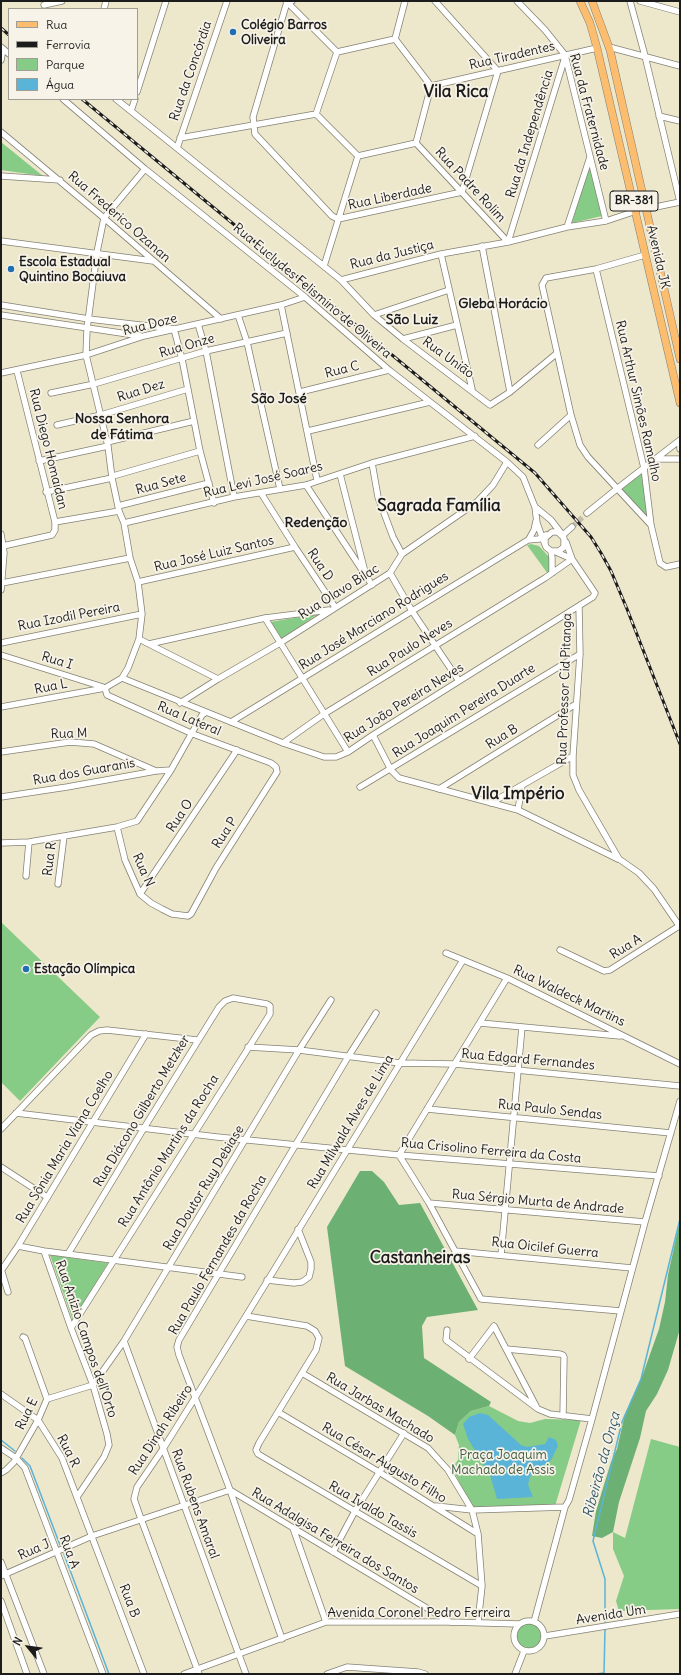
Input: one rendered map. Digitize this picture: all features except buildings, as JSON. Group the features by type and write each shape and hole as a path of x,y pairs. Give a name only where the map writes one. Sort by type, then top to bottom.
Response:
{"main road":[{"name":"Avenida JK","path":"580,1 590,23 597,48 680,403"},
{"name":"Avenida JK","path":"592,1 609,47 680,359"}],"street":[{"path":"45,5 62,1"},
{"path":"138,89 166,1"},
{"name":"Rua da Concórdia","path":"177,148 227,1"},
{"path":"254,125 253,117 288,1 337,52"},
{"path":"395,39 405,1"},
{"path":"435,1 498,71 462,192"},
{"name":"Rua da Fraternidade","path":"517,1 546,30 565,55 606,221"},
{"path":"630,1 645,56 680,202 646,210"},
{"path":"640,1 680,12"},
{"path":"337,52 395,39"},
{"path":"358,156 416,143 431,86 395,39"},
{"path":"609,47 680,66"},
{"path":"1,60 2,48"},
{"name":"Rua Tiradentes","path":"431,86 597,48"},
{"path":"316,114 337,52"},
{"name":"Rua da Independência","path":"508,242 565,55"},
{"name":"Rua Euclydes Felismino de Oliveira","path":"64,100 145,169 305,297 389,370 507,462 523,477 535,507 536,519 545,544"},
{"name":"Rua da Justiça","path":"117,100 340,280 441,254 508,242 567,227 606,221 636,212"},
{"path":"131,111 135,100"},
{"path":"180,138 316,114"},
{"path":"316,114 358,156"},
{"path":"659,116 680,121"},
{"name":"Rua Liberdade","path":"254,125 255,134 332,216 338,219 462,192"},
{"name":"Rua Frederico Ozanan","path":"1,132 60,180 222,319"},
{"name":"Rua Padre Rolim","path":"416,143 508,242"},
{"path":"324,266 358,156"},
{"path":"567,227 590,157"},
{"path":"105,688 122,678 128,668 139,639 142,614 138,582 130,558 124,523 112,477 108,444 86,355 87,329 96,252 104,218 145,169"},
{"path":"1,176 60,180"},
{"path":"1,241 96,252 154,261"},
{"path":"482,246 510,392 556,354"},
{"path":"441,254 472,389"},
{"path":"645,255 596,269 546,278 542,285 556,354 580,445 588,456 651,526"},
{"name":"Rua Arthur Simões Ramalho","path":"596,269 644,468 651,526 660,562 666,567 680,564"},
{"name":"Rua União","path":"340,280 374,315 403,339 472,389 490,405 510,392"},
{"path":"374,315 449,290"},
{"name":"Rua Doze","path":"1,373 86,355 144,336 281,306 305,297"},
{"path":"1,305 89,319 174,329 182,359 200,451 214,502"},
{"path":"281,306 317,480"},
{"path":"1,315 87,329 144,336"},
{"path":"238,316 247,342 280,489"},
{"path":"198,324 206,351 234,497"},
{"path":"403,339 457,325"},
{"name":"Rua Onze","path":"51,393 94,384 206,351 287,333"},
{"name":"Rua Diego Homaidan","path":"3,546 52,535 54,534 55,522 46,492 17,370"},
{"name":"Rua C","path":"300,392 389,370"},
{"name":"Rua Dez","path":"57,425 101,415 188,389"},
{"path":"308,431 430,402"},
{"path":"538,445 571,415"},
{"path":"39,461 194,421"},
{"name":"Rua Levi José Soares","path":"124,523 234,497 306,484 372,463 475,436"},
{"path":"587,513 680,440"},
{"path":"46,492 112,477 200,451"},
{"path":"657,459 680,459"},
{"name":"Rua Olavo Bilac","path":"180,703 390,573 402,554 476,502 493,485 507,462"},
{"path":"372,463 380,503 393,537 402,554"},
{"path":"340,474 366,577"},
{"name":"Rua Sete","path":"55,522 119,508 210,483"},
{"path":"306,484 372,585"},
{"name":"Rua D","path":"261,493 333,608"},
{"name":"Rua Euclydes Felismino de Oliveira","path":"535,507 555,524 563,535"},
{"path":"536,519 531,539 545,544 553,551 572,559"},
{"path":"563,535 572,527"},
{"path":"545,544 549,533 555,531 563,535 572,559"},
{"name":"Rua José Marciano Rodrigues","path":"231,722 412,610 531,539 542,537 549,533"},
{"path":"1,534 3,546 1,590"},
{"path":"553,551 559,551 564,547 563,535"},
{"name":"Rua José Luiz Santos","path":"138,582 295,547"},
{"path":"552,573 553,551"},
{"path":"2,583 130,558"},
{"name":"Rua Paulo Neves","path":"282,743 324,714 552,573 572,559"},
{"name":"Rua João Pereira Neves","path":"122,678 180,703 282,743 324,757 336,757 348,752 579,606 594,595 595,593 572,559"},
{"path":"390,573 412,610 459,681"},
{"name":"Rua Professor Cid Pitanga","path":"579,606 580,654 573,775 579,790 619,859 639,872 654,889 680,927"},
{"path":"149,644 265,618 333,608"},
{"name":"Rua Izodil Pereira","path":"1,642 142,614"},
{"path":"265,618 348,752"},
{"path":"139,639 218,679"},
{"name":"Rua Joaquim Pereira Duarte","path":"360,787 391,770 580,654"},
{"name":"Rua I","path":"1,655 105,688"},
{"name":"Rua L","path":"1,707 105,688"},
{"name":"Rua Lateral","path":"105,688 107,695 193,734 271,763"},
{"name":"Rua B","path":"439,789 576,704"},
{"path":"1,843 28,842 117,827 137,821 171,770 193,734 202,715 205,713"},
{"path":"373,735 391,770 399,778 518,810 619,859"},
{"name":"Rua M","path":"1,752 70,742 94,744 156,771"},
{"name":"Rua O","path":"140,894 237,750"},
{"path":"491,803 573,756"},
{"name":"Rua P","path":"188,916 191,914 216,868 275,776 276,767 271,763"},
{"name":"Rua dos Guaranis","path":"1,797 156,771 171,770"},
{"path":"518,810 522,786"},
{"name":"Rua N","path":"117,827 125,860 140,894 172,914 188,916"},
{"name":"Rua R","path":"58,884 64,836"},
{"path":"26,876 28,842"},
{"name":"Rua A","path":"560,950 604,971 610,970 680,927"},
{"name":"Rua Waldeck Martins","path":"446,953 507,978 680,1064"},
{"name":"Rua Milwald Alves de Lima","path":"257,1297 463,960"},
{"path":"507,978 399,1155 429,1203 481,1299 621,1311"},
{"name":"Rua Diácono Gilberto Metzker","path":"68,1254 219,1007 225,1001 233,998 247,1001"},
{"name":"Rua Doutor Ruy Debiase","path":"93,1384 124,1341 299,1050 331,1000"},
{"name":"Rua Antônio Martins da Rocha","path":"71,1328 270,1014 270,1006 247,1001"},
{"name":"Rua Paulo Fernandes da Rocha","path":"282,1639 230,1490 178,1355 177,1347 179,1340 348,1057 376,1013"},
{"path":"480,1023 624,1036"},
{"path":"500,1255 522,1027"},
{"path":"1,1129 91,1035 99,1031 107,1030 198,1040"},
{"name":"Rua Sônia Maria Viana Coelho","path":"1,1270 18,1246 146,1034"},
{"name":"Rua Edgard Fernandes","path":"248,1047 299,1050 400,1063 455,1064 680,1086"},
{"path":"534,1622 680,1101"},
{"name":"Rua Paulo Sendas","path":"427,1109 671,1133"},
{"path":"16,1113 193,1134"},
{"name":"Rua Crisolino Ferreira da Costa","path":"193,1134 399,1155 659,1176"},
{"path":"1,1167 47,1197"},
{"name":"Rua Sérgio Murta de Andrade","path":"429,1203 645,1222"},
{"path":"267,1280 294,1283 302,1282 309,1277 311,1262 298,1229"},
{"path":"18,1246 44,1251 169,1266 242,1277"},
{"name":"Rua Anízio Campos dell'Orto","path":"44,1251 71,1328 93,1384 109,1445 104,1457 77,1497"},
{"name":"Rua Oicilef Guerra","path":"455,1251 632,1268"},
{"path":"1,1270 8,1292"},
{"name":"Rua Dinah Ribeiro","path":"198,1672 134,1499 135,1492 257,1297"},
{"path":"246,1316 307,1326 315,1331 319,1338 316,1350 278,1412"},
{"path":"470,1358 494,1326 538,1409"},
{"path":"447,1330 446,1340 538,1409 550,1414 592,1419"},
{"name":"Rua E","path":"1,1473 10,1467 16,1458 38,1420 47,1399 25,1338 23,1337"},
{"name":"Rua Rubens Amaral","path":"124,1341 183,1506 246,1674"},
{"path":"506,1349 563,1355 563,1416"},
{"name":"Rua Jarbas Machado","path":"302,1373 428,1448 448,1470 472,1510 478,1534 482,1586 478,1623"},
{"path":"47,1399 93,1384"},
{"name":"Rua R","path":"1,1394 38,1420 62,1458 92,1536"},
{"name":"Rua Ivaldo Tassis","path":"278,1412 256,1450 262,1458 482,1586"},
{"name":"Rua César Augusto Filho","path":"278,1412 379,1472 478,1534"},
{"path":"333,1552 355,1511 404,1433"},
{"name":"Rua A","path":"1,1448 16,1458 25,1468 103,1674"},
{"name":"Rua J","path":"3,1575 92,1536 230,1490"},
{"name":"Rua Adalgisa Ferreira dos Santos","path":"230,1490 450,1622"},
{"path":"434,1506 472,1510 565,1507"},
{"path":"293,1528 326,1622"},
{"name":"Rua B","path":"92,1536 144,1674"},
{"path":"1,1562 3,1575 44,1674"},
{"path":"1,1601 27,1674"},
{"name":"Avenida Um","path":"544,1636 680,1614"},
{"path":"529,1621 534,1622 542,1627 544,1636 541,1645 538,1649 524,1651 517,1645 514,1637 515,1632 520,1624 529,1621"},
{"name":"Avenida Coronel Pedro Ferreira","path":"184,1674 198,1672 239,1654 326,1622 450,1622 520,1624"},
{"path":"515,1674 524,1651"},
{"path":"327,1674 347,1667 425,1674"}],"green space":[{"path":"1,142 43,176 1,170"},
{"path":"590,163 602,216 572,223"},
{"path":"641,472 649,519 621,490"},
{"path":"531,544 539,546 549,557 548,574 527,545"},
{"path":"318,614 280,640 270,622"},
{"name":"Estação Olímpica","path":"1,922 100,1017 20,1101 1,1082"},
{"path":"360,1171 372,1171 384,1182 399,1205 420,1203 478,1310 427,1317 422,1326 424,1358 491,1402 489,1406 471,1411 459,1422 455,1435 428,1416 345,1366 327,1227"},
{"path":"680,1220 679,1332 668,1370 657,1394 646,1411 640,1438 619,1502 613,1532 602,1538 592,1536 596,1511 611,1462 617,1449 625,1414 643,1374 659,1329 665,1302 668,1275"},
{"path":"50,1255 108,1263 73,1321"},
{"name":"Praça Joaquim Machado de Assis","path":"489,1406 518,1421 530,1423 545,1419 581,1420 555,1506 473,1509 452,1468 458,1460 459,1445 455,1435 459,1422 471,1411"},
{"path":"651,1439 680,1447 680,1609 619,1611 616,1601 624,1576 613,1549 613,1532 625,1538"},
{"path":"530,1623 539,1627 543,1636 539,1645 530,1649 521,1645 517,1636 521,1627"}],"water":[{"path":"480,1413 488,1415 521,1445 527,1447 545,1444 549,1437 556,1440 558,1446 551,1460 534,1472 530,1477 528,1485 533,1497 497,1499 490,1475 468,1439 463,1424 469,1417"}],"waterway":[{"name":"Ribeirão da Onça","path":"605,1625 605,1579 593,1541 622,1422 641,1379 680,1219"},
{"path":"1,1440 15,1451"},
{"path":"22,1458 30,1466 60,1545"},
{"path":"64,1554 109,1674"},
{"name":"Ribeirão da Onça","path":"604,1674 605,1628"},
{"path":"597,1674 603,1673"}],"tunnel":[{"path":"572,527 587,513"}],"railway":[{"path":"1,28 8,34"},
{"path":"83,100 535,473 591,537 611,571 680,744"}],"place":[{"name":"Colégio Barros Oliveira","path":"233,32"},
{"name":"Escola Estadual Quintino Bocaiuva","path":"11,269"},
{"name":"Estação Olímpica","path":"26,969"}],"district":[{"name":"Vila Rica","path":"456,92"},
{"name":"Gleba Horácio","path":"503,304"},
{"name":"São Luiz","path":"412,320"},
{"name":"São José","path":"279,399"},
{"name":"Nossa Senhora de Fátima","path":"122,428"},
{"name":"Sagrada Família","path":"439,506"},
{"name":"Redenção","path":"316,523"},
{"name":"Vila Império","path":"518,794"},
{"name":"Castanheiras","path":"420,1258"}]}
